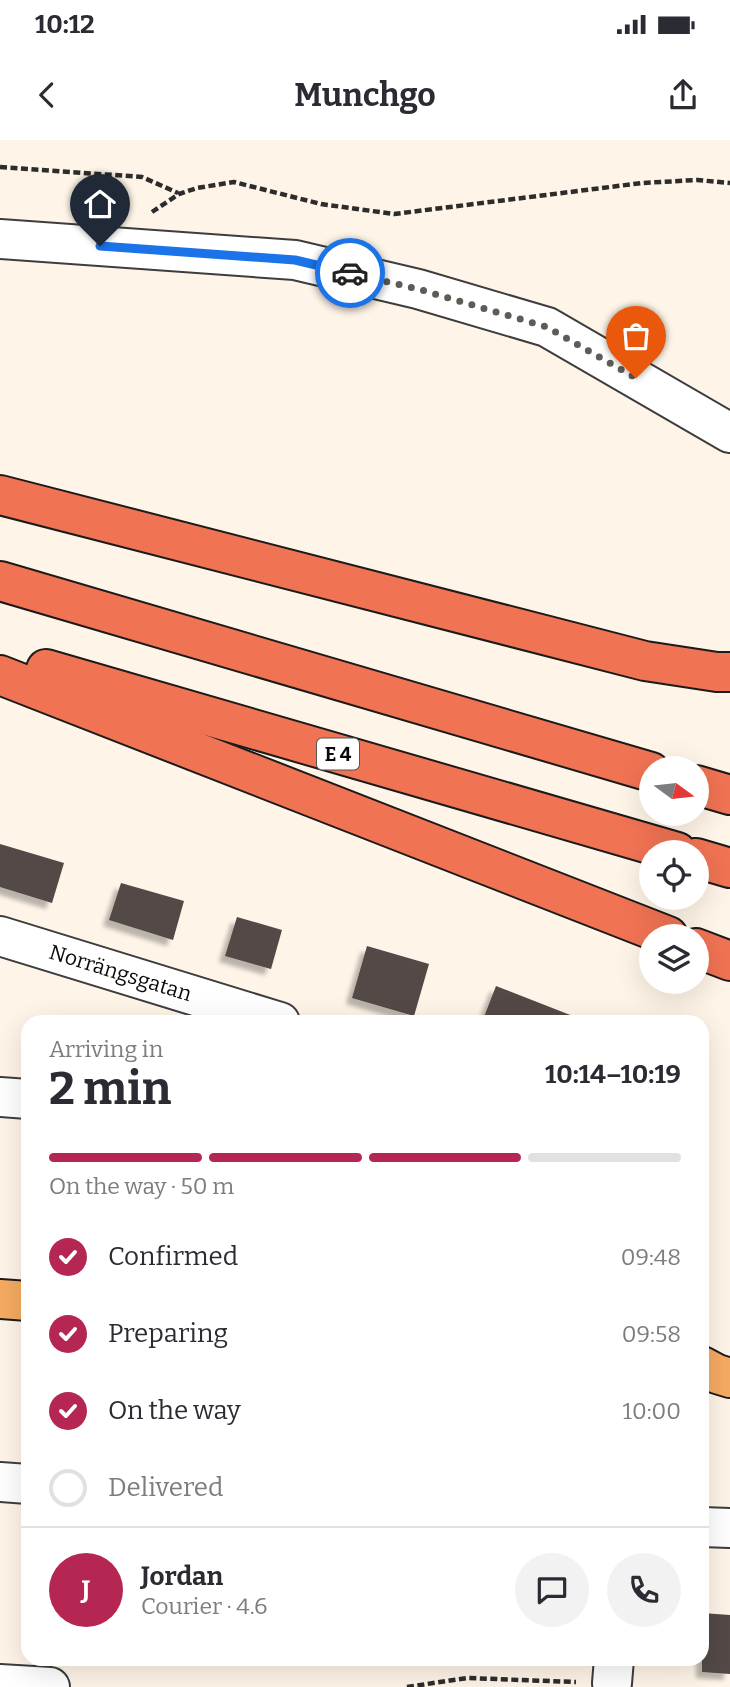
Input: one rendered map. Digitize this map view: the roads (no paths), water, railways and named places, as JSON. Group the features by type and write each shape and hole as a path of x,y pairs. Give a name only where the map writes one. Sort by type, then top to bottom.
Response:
{"highway":[{"path":"0,495 645,661 730,672"},
{"path":"0,581 639,768"},
{"name":"E 4","path":"0,656 639,841"},
{"path":"0,675 639,925"},
{"path":"709,789 730,795"},
{"path":"709,862 730,868"},
{"path":"709,953 730,961"}],"main road":[{"path":"0,1299 21,1300"},
{"path":"709,1350 730,1351"},
{"path":"709,1370 730,1378"}],"street":[{"path":"0,239 295,260 418,289 547,327 728,428"},
{"name":"Norrängsgatan","path":"0,936 257,1015"},
{"path":"0,1097 21,1098"},
{"path":"0,1482 21,1484"},
{"path":"709,1527 730,1528"},
{"path":"0,1684 50,1687"}]}
